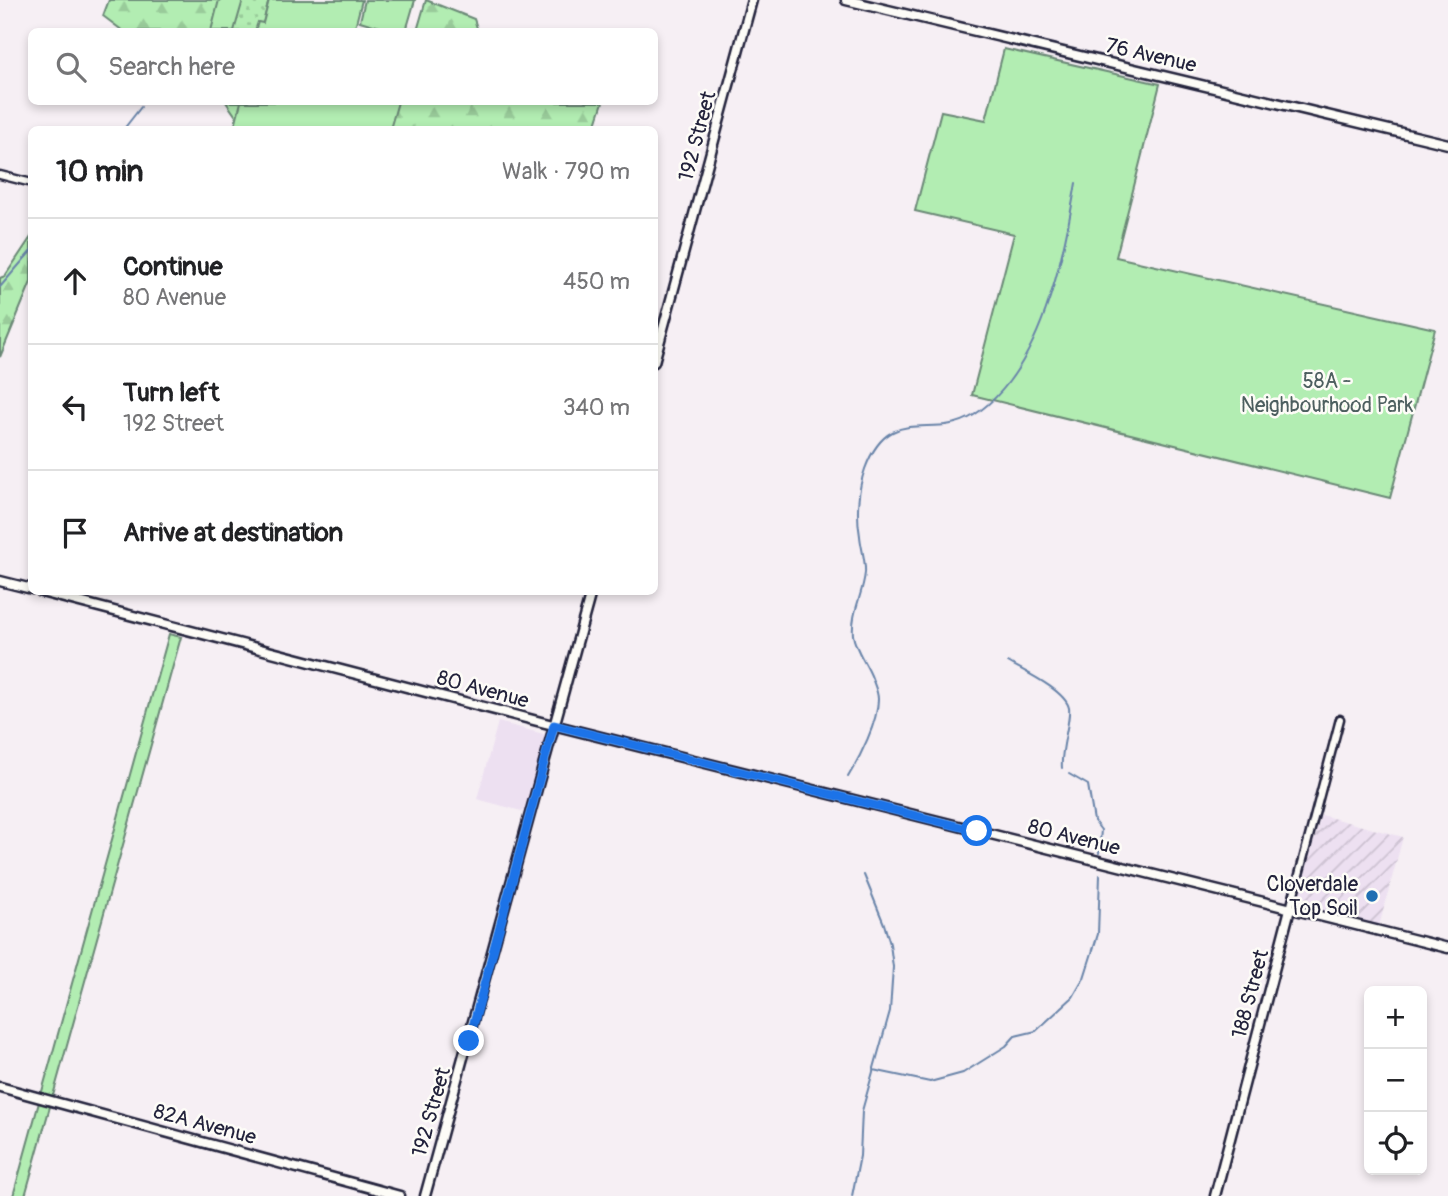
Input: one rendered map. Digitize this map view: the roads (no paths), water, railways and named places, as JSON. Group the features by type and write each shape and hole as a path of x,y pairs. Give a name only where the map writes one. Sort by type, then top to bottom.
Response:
{"main road":[{"name":"192 Street","path":"658,347 752,0"},
{"name":"76 Avenue","path":"846,0 1448,145"},
{"path":"0,581 28,588"},
{"name":"80 Avenue","path":"53,595 554,725 1448,948"},
{"name":"192 Street","path":"425,1196 590,595"},
{"name":"188 Street","path":"1214,1196 1290,909"},
{"name":"82A Avenue","path":"0,1087 400,1196"}],"street":[{"path":"0,175 28,182"},
{"name":"188 Street","path":"1290,909 1340,719"}],"waterway":[{"path":"126,126 141,107"},
{"path":"848,777 872,729 878,699 853,635 865,573 858,510 865,469 875,448 887,436 899,429 943,425 974,415 997,395 1017,371 1046,310 1064,244 1076,183"},
{"path":"0,287 28,255"},
{"path":"1008,662 1052,688 1066,701 1069,713 1062,768"},
{"path":"1069,774 1088,785 1094,821 1101,830 1099,853"},
{"path":"852,1196 860,1156 862,1111 890,1011 893,967 884,924 864,875"},
{"path":"873,1070 930,1082 963,1073 1006,1046 1015,1036 1036,1031 1073,997 1084,978 1098,934 1100,875"}],"place":[{"name":"Cloverdale Top Soil","path":"1372,896"}],"park label":[{"name":"58A - Neighbourhood Park","path":"1327,393"}]}
